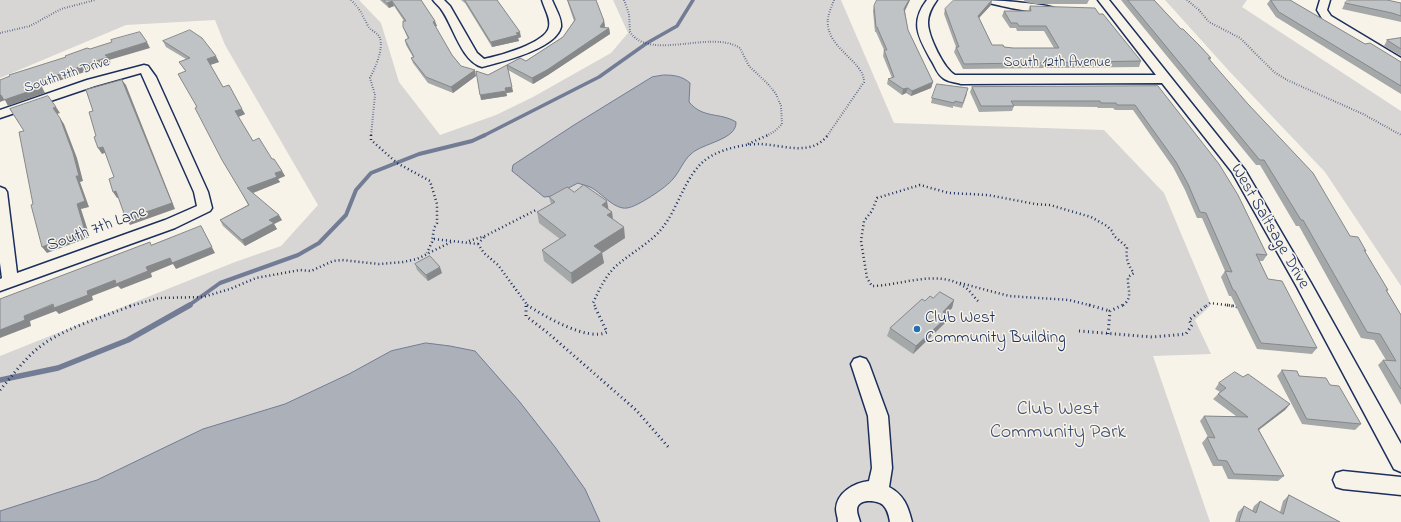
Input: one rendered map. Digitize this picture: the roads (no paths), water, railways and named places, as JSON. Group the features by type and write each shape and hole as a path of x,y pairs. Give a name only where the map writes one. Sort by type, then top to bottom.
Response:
{"street":[{"path":"438,0 446,8 472,55 482,63 497,60 526,48 546,39 553,33 555,25 547,0"},
{"name":"South 12th Avenue","path":"932,0 924,12 922,21 923,32 943,71 950,78 961,80 1164,79"},
{"path":"990,0 1035,8 1058,9"},
{"path":"1325,0 1322,10 1327,18 1401,63"},
{"path":"1093,10 1106,5"},
{"name":"West Saltsage Drive","path":"1106,5 1242,176 1305,287 1401,463"},
{"name":"South 7th Drive","path":"0,114 91,83 144,69 150,77 202,192 205,208"},
{"path":"0,192 5,283"},
{"name":"South 7th Lane","path":"5,283 170,224 205,208"},
{"path":"860,364 878,416 882,468 878,491"},
{"path":"1343,480 1401,486"},
{"path":"849,522 846,513 847,507 853,496 864,490 878,491 894,501 899,508 901,522"}],"waterway":[{"path":"485,135 599,77 647,43 677,26 693,0"},
{"path":"188,306 220,283 298,255 319,243 346,215 356,190 371,173 419,154 472,141 485,135"},
{"path":"0,380 58,368 128,340 190,305"}],"place":[{"name":"Club West Community Building","path":"917,329"}],"park label":[{"name":"Club West Community Park","path":"1058,422"}]}
